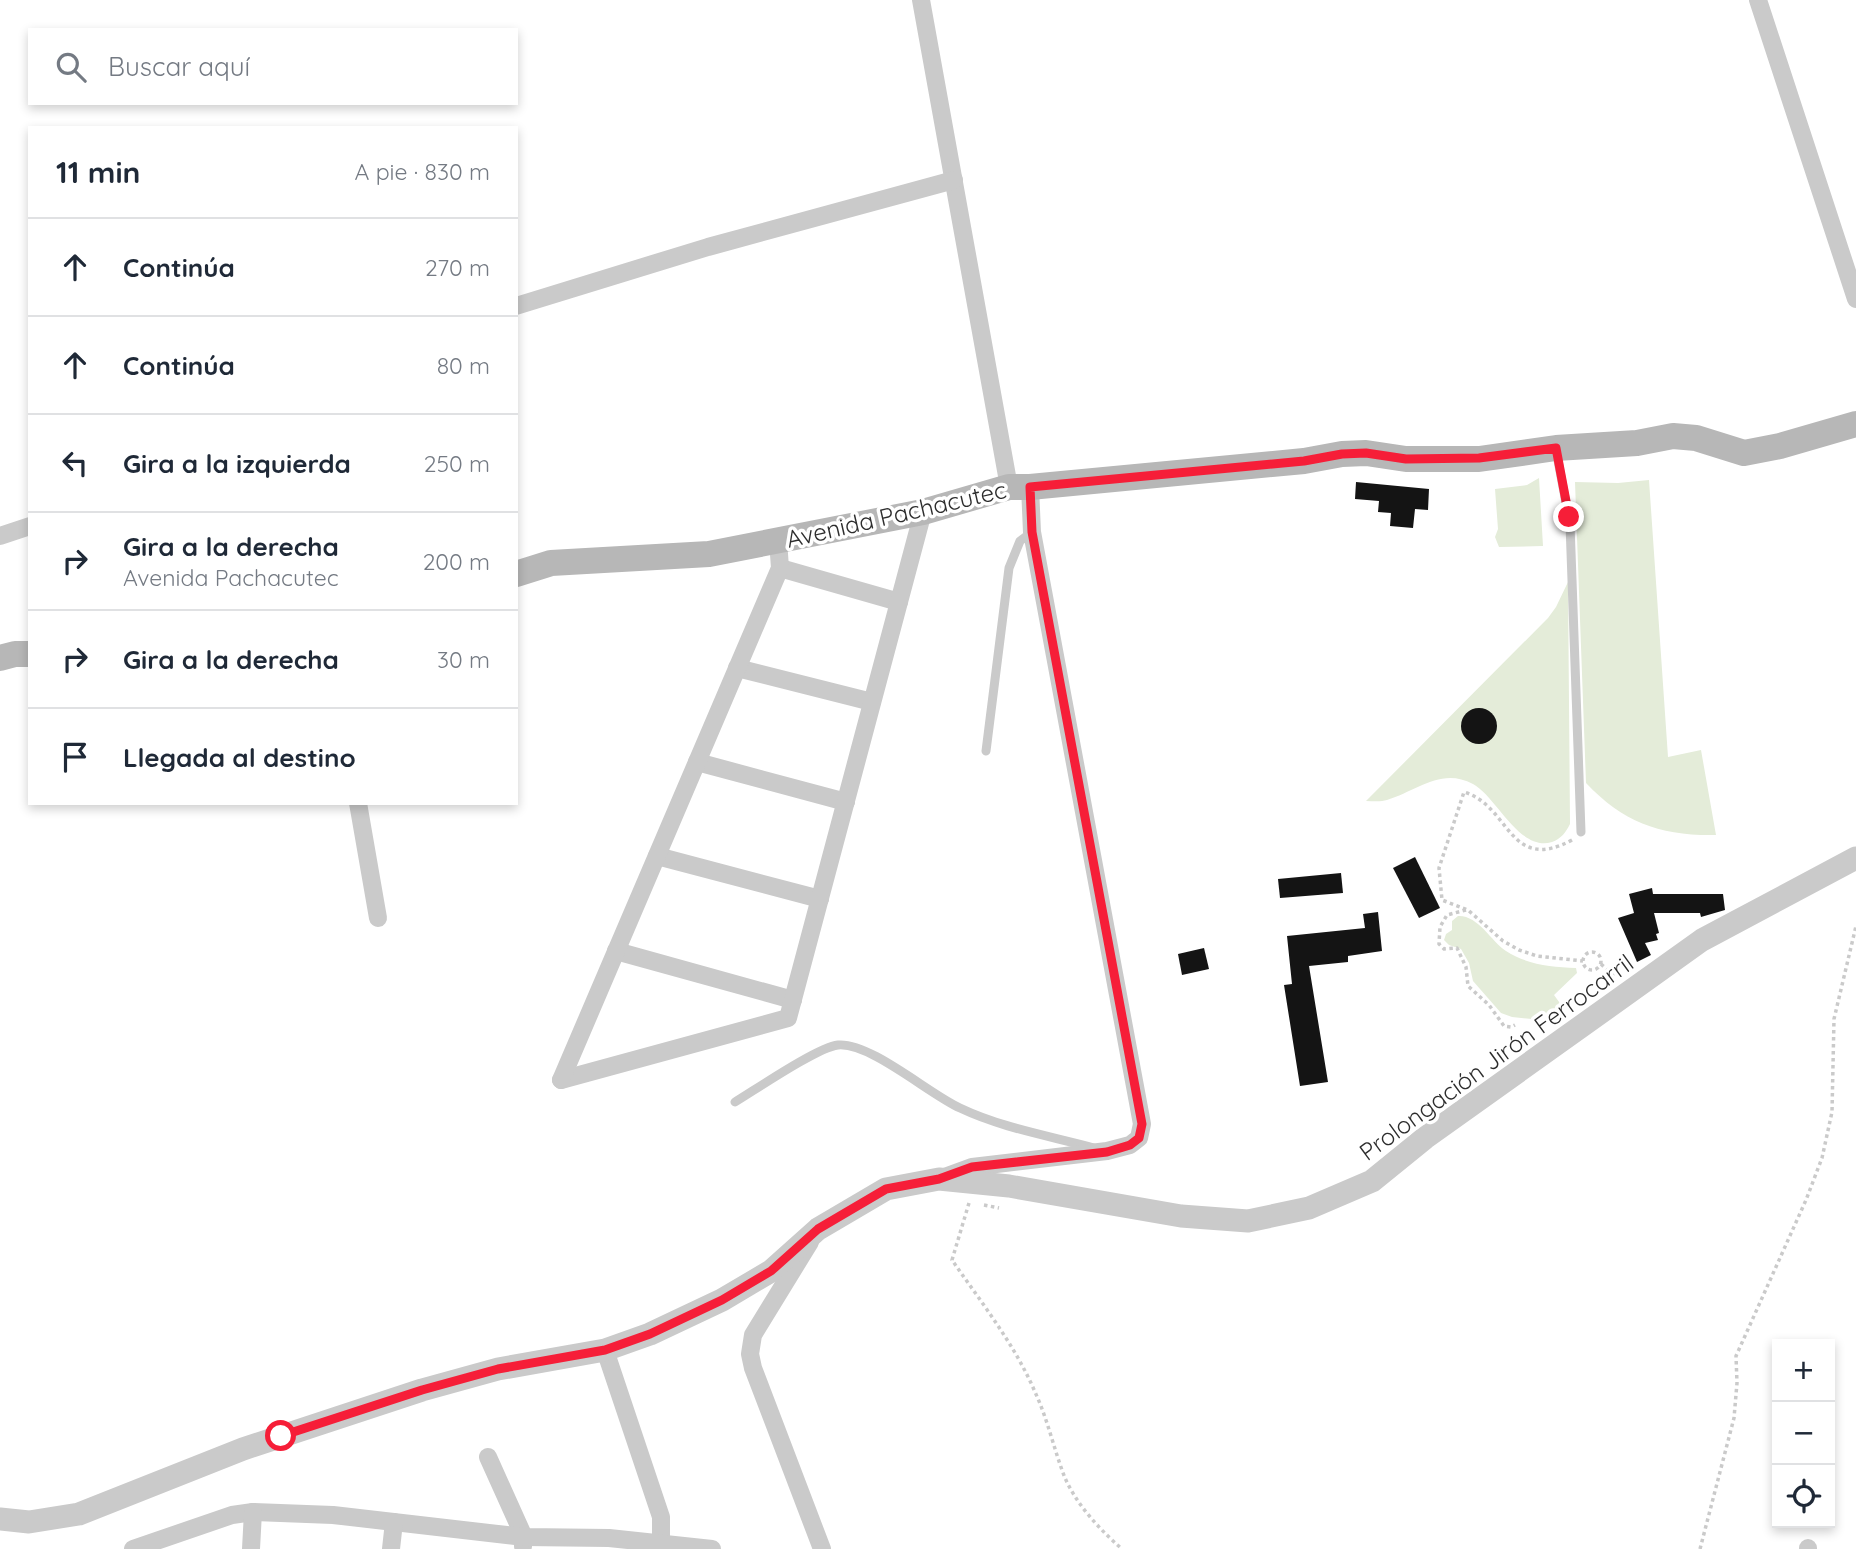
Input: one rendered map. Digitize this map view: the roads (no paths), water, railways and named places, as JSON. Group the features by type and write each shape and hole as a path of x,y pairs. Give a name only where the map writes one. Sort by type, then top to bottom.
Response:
{"main road":[{"name":"Avenida Pachacutec","path":"518,572 551,563 709,554 923,512 1020,487 1280,464 1342,454 1366,453 1406,459 1479,458 1556,448 1637,443 1673,436 1696,438 1744,453 1856,425"},
{"path":"0,658 28,654"}],"street":[{"path":"921,0 954,180 1032,532 1142,1124 1139,1138 1130,1145 1107,1152 972,1167 939,1179"},
{"path":"1758,0 1856,299"},
{"path":"518,305 708,247 954,180"},
{"path":"778,540 780,568 561,1080 788,1018 923,512"},
{"path":"0,536 28,527"},
{"path":"780,568 899,602"},
{"path":"737,668 873,702"},
{"path":"697,762 846,802"},
{"path":"358,805 377,918"},
{"path":"657,856 820,899"},
{"name":"Prolongación Jirón Ferrocarril","path":"0,1519 29,1522 79,1514 243,1449 422,1390 498,1369 605,1350 650,1334 722,1300 771,1271 818,1229 886,1189 939,1179 1009,1186 1181,1216 1248,1221 1309,1208 1372,1181 1425,1138 1702,940 1856,859"},
{"path":"616,951 793,1000"},
{"path":"818,1229 753,1335 750,1354 822,1549"},
{"path":"605,1350 661,1517 661,1547"},
{"path":"488,1457 523,1543"},
{"path":"133,1549 232,1515 253,1512 333,1515 394,1522 523,1543 609,1538 661,1547 712,1549"},
{"path":"251,1549 253,1512"},
{"path":"391,1549 394,1522"}],"lane":[{"path":"1556,448 1570,524 1581,832"},
{"path":"986,751 1009,568 1020,541 1032,532"},
{"path":"735,1102 813,1055 837,1045 848,1046 860,1048 959,1108 994,1121 1107,1152"}]}
